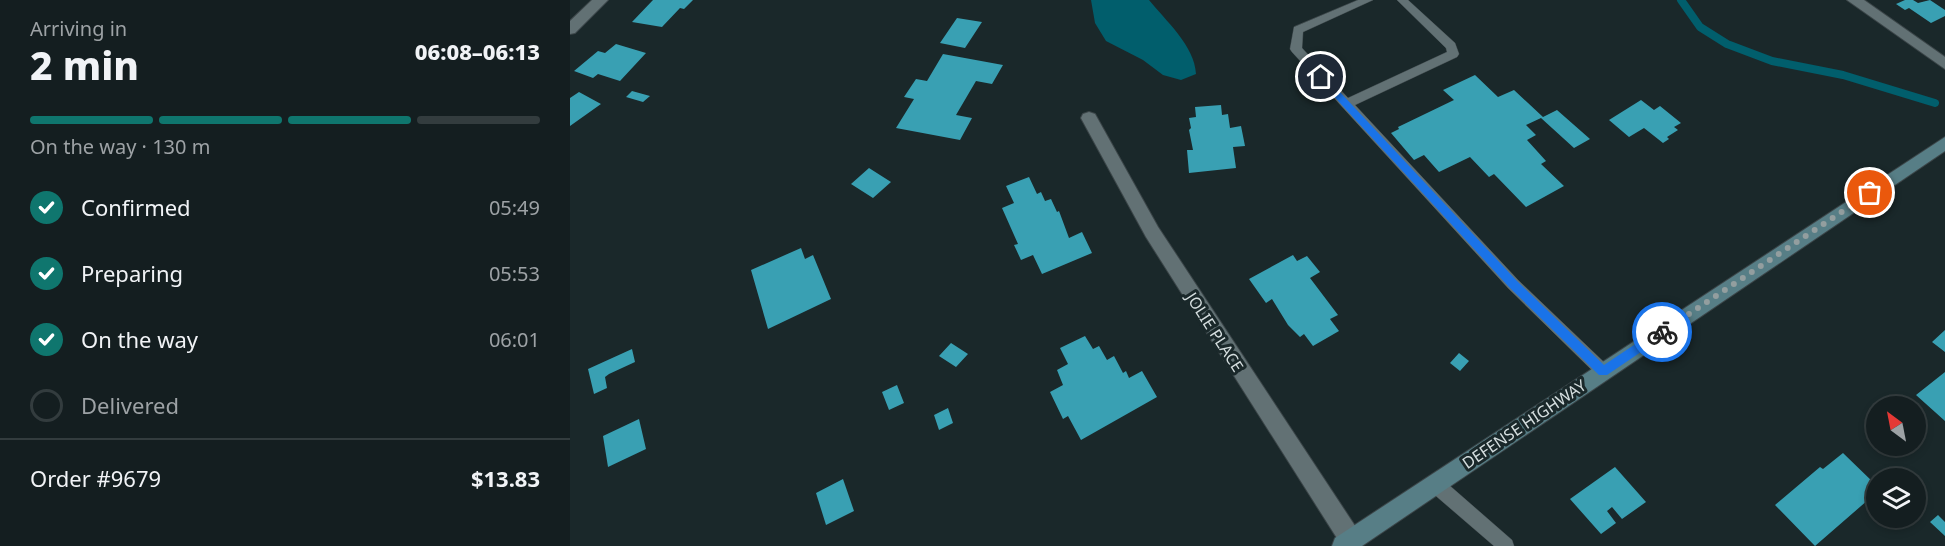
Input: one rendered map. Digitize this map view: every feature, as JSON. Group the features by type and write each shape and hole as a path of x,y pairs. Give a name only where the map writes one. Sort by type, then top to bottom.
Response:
{"main road":[{"name":"DEFENSE HIGHWAY","path":"1350,544 1436,483 1945,143"}],"street":[{"path":"570,29 601,0"},
{"path":"1854,0 1945,64"},
{"name":"JOLIE PLACE","path":"1089,118 1152,232 1350,544"}],"lane":[{"path":"1368,0 1298,30 1296,49 1513,284 1603,371"},
{"path":"1346,104 1453,54 1451,46 1402,0"},
{"path":"1436,483 1506,546"}],"water":[{"path":"1091,0 1149,0 1185,44 1196,74 1181,80 1163,75 1143,60 1106,41 1095,23"}],"building":[{"path":"653,0 693,0 684,9 680,8 662,27 632,22"},
{"path":"1905,0 1918,3 1930,0 1945,10 1945,16 1931,23 1909,8 1905,10 1896,4"},
{"path":"957,18 982,22 965,48 940,43"},
{"path":"616,44 646,53 620,81 598,74 593,78 574,71 598,51 605,53"},
{"path":"943,54 1003,65 992,84 976,81 956,115 972,118 960,140 896,128 914,99 904,97 916,79 927,81"},
{"path":"1475,75 1498,97 1514,90 1543,117 1557,110 1590,139 1574,148 1541,118 1526,125 1536,135 1527,140 1546,161 1541,164 1564,186 1526,207 1494,174 1489,177 1470,157 1439,172 1424,155 1414,160 1391,133 1399,129 1398,127 1454,100 1443,90"},
{"path":"632,91 650,96 643,102 626,97"},
{"path":"579,92 601,104 570,126 570,98"},
{"path":"1641,100 1654,110 1660,106 1681,123 1674,127 1678,130 1667,137 1669,139 1663,143 1644,128 1629,137 1609,120"},
{"path":"1221,105 1222,115 1228,114 1230,128 1241,126 1245,146 1233,147 1236,168 1189,173 1187,150 1193,150 1189,118 1196,117 1195,107"},
{"path":"869,168 891,182 873,198 851,184"},
{"path":"1029,177 1037,194 1041,192 1045,201 1051,199 1057,212 1059,211 1069,238 1082,232 1092,253 1042,274 1033,255 1021,260 1014,245 1018,244 1002,208 1014,203 1006,186"},
{"path":"801,248 805,259 813,255 831,299 768,329 751,270"},
{"path":"1293,255 1297,261 1307,256 1320,272 1310,278 1338,315 1330,319 1339,331 1313,346 1304,334 1300,337 1288,325 1272,299 1266,303 1249,279"},
{"path":"1945,330 1945,352 1932,342"},
{"path":"1085,336 1093,349 1099,346 1107,360 1114,356 1123,373 1126,371 1129,378 1142,371 1157,397 1081,440 1068,416 1063,419 1050,392 1063,385 1057,370 1068,364 1060,348"},
{"path":"951,343 968,354 956,367 939,356"},
{"path":"632,349 635,362 605,377 607,388 594,394 588,369"},
{"path":"1459,353 1469,361 1460,371 1450,363"},
{"path":"1945,372 1945,421 1926,404 1926,396 1916,395"},
{"path":"897,385 904,403 889,410 882,392"},
{"path":"948,408 953,423 939,430 934,415"},
{"path":"639,419 646,449 608,467 603,436"},
{"path":"1843,453 1866,475 1866,502 1815,546 1775,505 1820,467 1823,469"},
{"path":"1615,467 1646,502 1622,519 1612,507 1607,511 1616,523 1601,534 1570,499"},
{"path":"843,479 854,511 826,525 816,493"},
{"path":"1938,515 1945,522 1945,536 1930,522"}],"waterway":[{"path":"1681,0 1700,27 1727,44 1772,61 1843,75 1935,103"}],"way so far":[{"path":"1662,332 1870,193"}],"route":[{"path":"1321,77 1513,284 1603,371 1662,332"}]}
